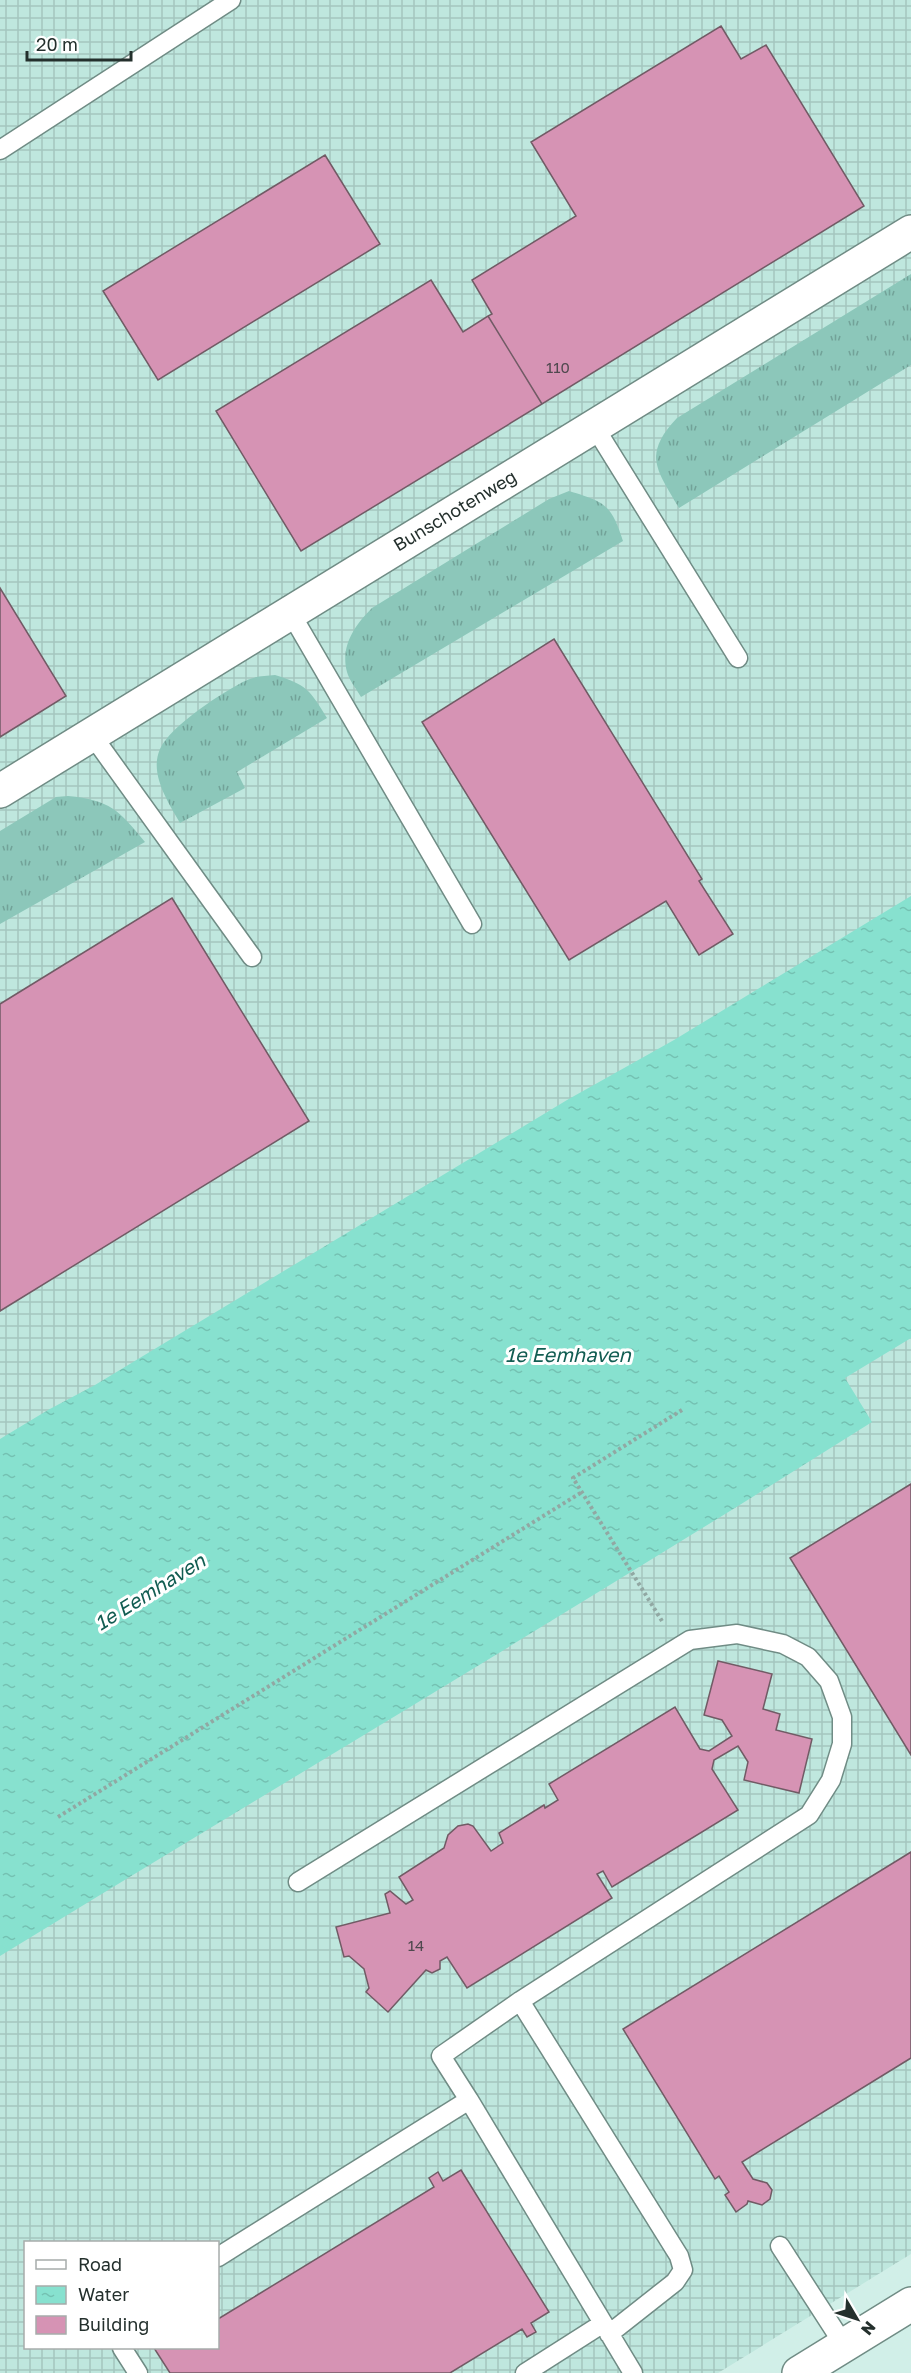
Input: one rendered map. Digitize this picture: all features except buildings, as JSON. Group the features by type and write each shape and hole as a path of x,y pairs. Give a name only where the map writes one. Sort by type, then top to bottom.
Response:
{"street":[{"name":"Bunschotenweg","path":"0,791 911,232"},
{"path":"799,2373 911,2304"}],"lane":[{"path":"0,150 231,0"},
{"path":"594,426 738,658"},
{"path":"290,612 472,924"},
{"path":"92,735 252,957"},
{"path":"298,1882 690,1640 737,1634 783,1644 808,1657 829,1681 842,1717 842,1744 831,1780 809,1815 520,2001 441,2056 633,2373"},
{"path":"520,2001 679,2256 683,2270 675,2282 606,2329 525,2373"},
{"path":"219,2256 469,2100"},
{"path":"780,2246 844,2345"},
{"path":"123,2349 138,2373"}],"path":[{"path":"662,1621 573,1478 682,1410"},
{"path":"58,1817 582,1492"}],"shaded area":[{"path":"0,0 911,0 911,2254 718,2373 0,2373"}],"green space":[{"path":"911,274 911,365 679,508 659,473 656,453 659,442 677,418"},
{"path":"569,491 591,498 605,506 615,519 623,541 361,697 348,675 345,662 346,653 350,637 372,608 549,499"},
{"path":"275,675 307,690 327,718 237,772 245,788 180,823 165,797 158,778 157,758 160,749 186,720 225,692 250,679"},
{"path":"68,796 94,800 112,808 145,842 0,924 0,831 56,797"}],"water":[{"name":"1e Eemhaven","path":"911,896 911,1338 845,1378 872,1422 546,1624 0,1956 0,1439 95,1385 567,1100 674,1040"}]}
